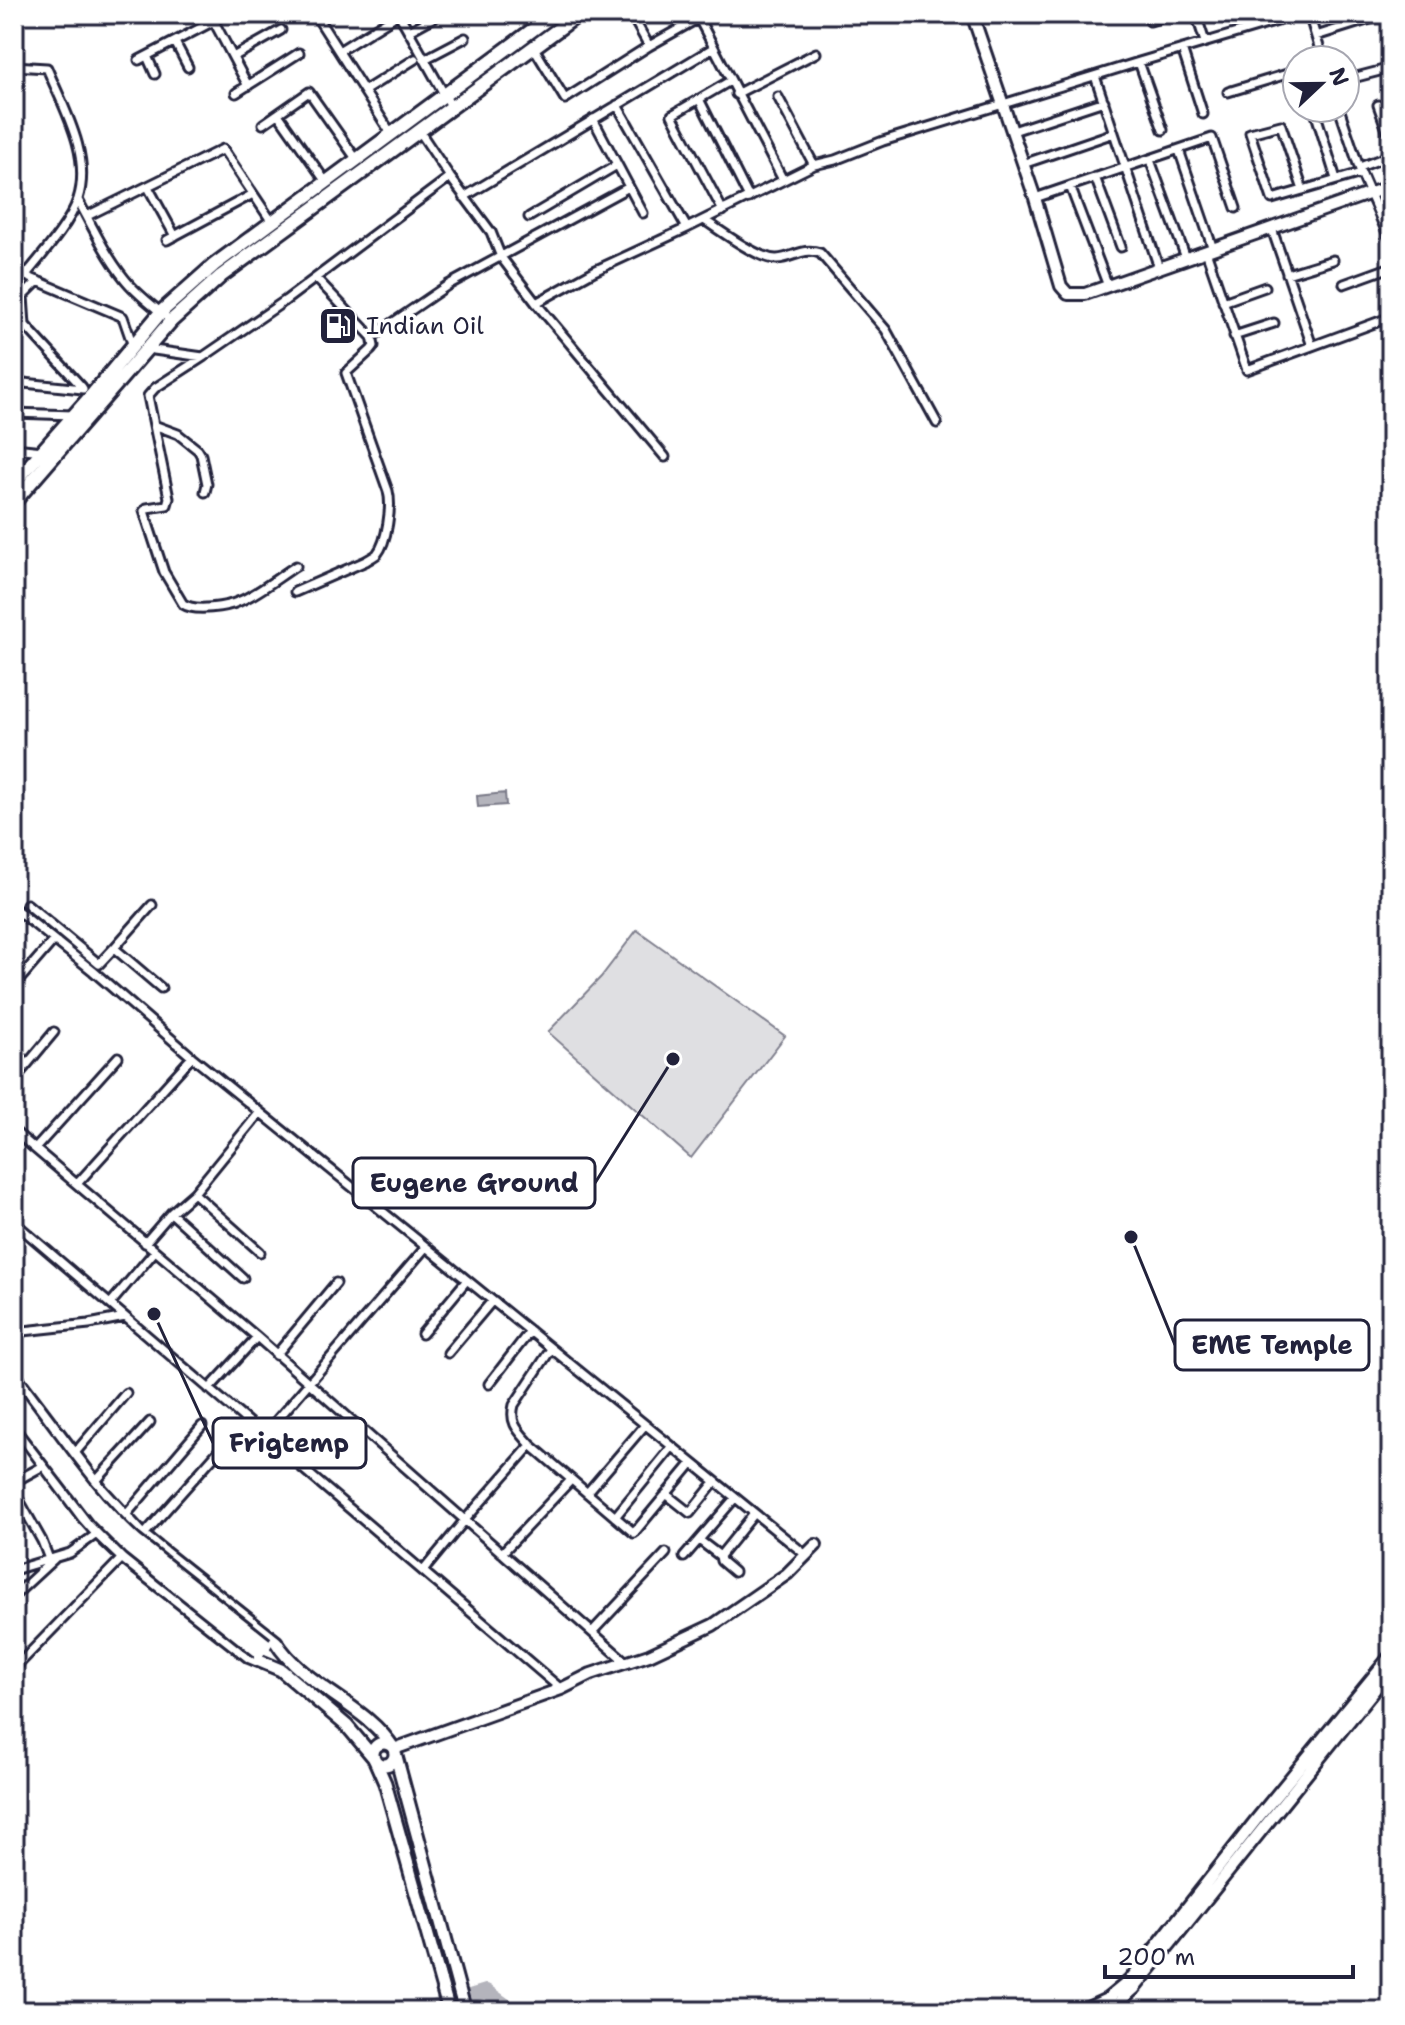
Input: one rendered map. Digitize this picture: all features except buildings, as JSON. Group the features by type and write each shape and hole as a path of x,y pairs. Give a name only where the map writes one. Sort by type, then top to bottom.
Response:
{"highway":[{"path":"14,502 86,392 133,346 161,312 214,265 554,14"},
{"path":"14,482 48,454 171,321 232,268 579,14"}],"main road":[{"path":"14,1375 95,1482 143,1536 276,1642 285,1657"},
{"path":"14,1393 117,1524 263,1648 281,1670 347,1726 374,1758 385,1783 449,2011"},
{"path":"14,1408 111,1532 142,1559 263,1648 285,1657 388,1739 394,1749 465,2011"},
{"path":"15,1425 83,1516 123,1557 250,1657 281,1670"},
{"path":"374,1758 375,1748 380,1744 386,1743 394,1749"}],"street":[{"path":"315,14 392,135"},
{"path":"409,31 440,14"},
{"path":"631,14 649,46"},
{"path":"972,14 1035,198 1061,286 1068,294 1085,294 1391,186"},
{"path":"1148,14 1150,21 1172,14"},
{"path":"1196,14 1205,42"},
{"path":"536,303 594,271 814,165 883,141 1301,14"},
{"path":"1309,14 1318,44"},
{"path":"1316,36 1386,14"},
{"path":"534,48 565,99 700,15 736,94 783,180"},
{"path":"339,51 396,16 409,31 452,108"},
{"path":"155,74 143,58 212,18 248,86"},
{"path":"233,57 281,30"},
{"path":"425,59 465,38"},
{"path":"175,42 188,67"},
{"path":"464,197 713,48"},
{"path":"1182,49 1203,114"},
{"path":"236,93 299,53"},
{"path":"736,94 816,53"},
{"path":"364,91 415,59"},
{"path":"1139,62 1163,130"},
{"path":"14,66 47,68 77,142 83,173 78,200 62,229 25,276"},
{"path":"1361,76 1391,68"},
{"path":"1095,76 1159,268"},
{"path":"1228,92 1281,76"},
{"path":"723,211 672,115 730,81"},
{"path":"263,124 309,92 357,160"},
{"path":"778,97 814,165"},
{"path":"699,99 749,198"},
{"path":"1013,131 1104,101"},
{"path":"617,105 687,228"},
{"path":"1378,105 1391,141"},
{"path":"278,114 326,182"},
{"path":"593,119 643,213"},
{"path":"1319,124 1336,179"},
{"path":"1344,124 1391,242"},
{"path":"1303,190 1281,125 1250,133 1272,199 1303,190 1336,179 1391,155"},
{"path":"420,132 491,232 501,257 665,457"},
{"path":"1023,164 1114,133"},
{"path":"1035,198 1212,138 1236,208"},
{"path":"87,216 223,149 272,222"},
{"path":"1179,150 1223,302 1247,370 1391,317"},
{"path":"1150,160 1186,258"},
{"path":"529,217 617,165"},
{"path":"296,566 240,602 197,609 187,608 183,604 164,572 144,511 169,502 148,400 150,392 316,278 450,177"},
{"path":"1095,177 1121,247"},
{"path":"1070,186 1108,286"},
{"path":"148,187 171,238 253,194"},
{"path":"372,337 448,285 629,187"},
{"path":"78,200 124,278 171,321"},
{"path":"704,220 772,259 811,250 820,253 886,330 937,423"},
{"path":"1272,229 1312,346"},
{"path":"1287,274 1333,260"},
{"path":"1344,284 1391,267"},
{"path":"14,271 123,317 133,346 203,357"},
{"path":"295,592 375,555 382,545 390,513 390,500 346,373 374,346 372,337 316,278"},
{"path":"38,281 18,295 25,325 86,392"},
{"path":"1223,302 1265,287"},
{"path":"1234,336 1274,323"},
{"path":"14,325 25,325"},
{"path":"14,382 86,392"},
{"path":"14,413 73,415"},
{"path":"154,425 178,434 198,450 207,484 205,492"},
{"path":"14,448 48,454"},
{"path":"27,904 99,964 152,905"},
{"path":"14,908 192,1057 806,1555"},
{"path":"14,986 53,941"},
{"path":"114,948 161,988"},
{"path":"14,1080 54,1032"},
{"path":"35,1149 118,1057"},
{"path":"77,1184 192,1057"},
{"path":"145,1243 171,1213 194,1193 260,1112"},
{"path":"14,1131 257,1337 627,1663"},
{"path":"194,1193 260,1252"},
{"path":"171,1213 243,1278"},
{"path":"14,1222 561,1689"},
{"path":"264,1435 426,1247"},
{"path":"110,1304 155,1251"},
{"path":"422,1334 467,1280"},
{"path":"276,1355 336,1283"},
{"path":"448,1353 492,1301"},
{"path":"14,1332 125,1317"},
{"path":"489,1384 530,1331"},
{"path":"209,1389 257,1337"},
{"path":"551,1349 514,1405 511,1415 515,1425 531,1445 634,1533 692,1463"},
{"path":"74,1454 126,1393"},
{"path":"14,1669 143,1536 246,1420"},
{"path":"95,1482 150,1422"},
{"path":"587,1493 645,1425"},
{"path":"125,1516 202,1426"},
{"path":"423,1571 531,1445"},
{"path":"615,1517 672,1447"},
{"path":"14,1482 45,1465"},
{"path":"502,1553 571,1480"},
{"path":"666,1494 690,1513 715,1482"},
{"path":"684,1557 735,1498"},
{"path":"19,1500 52,1558"},
{"path":"720,1556 754,1514"},
{"path":"14,1570 70,1553 98,1533"},
{"path":"699,1540 734,1572"},
{"path":"394,1749 561,1689 713,1625 787,1574 816,1545"},
{"path":"592,1632 666,1553"},
{"path":"14,1596 52,1558"},
{"path":"1081,2011 1107,1999 1129,1981 1391,1655"},
{"path":"1101,2011 1118,2003 1134,1989 1391,1669"}],"shaded area":[{"path":"637,930 785,1036 691,1158 548,1032 601,977"}],"water":[{"path":"505,793 506,805 478,807 477,796"}],"waterway":[{"path":"421,2011 486,1991 514,2011"},
{"path":"14,2008 23,2011"}],"place":[{"name":"Indian Oil","path":"338,326"},
{"name":"Eugene Ground","path":"673,1059"},
{"name":"EME Temple","path":"1131,1237"},
{"name":"Frigtemp","path":"154,1314"}]}
